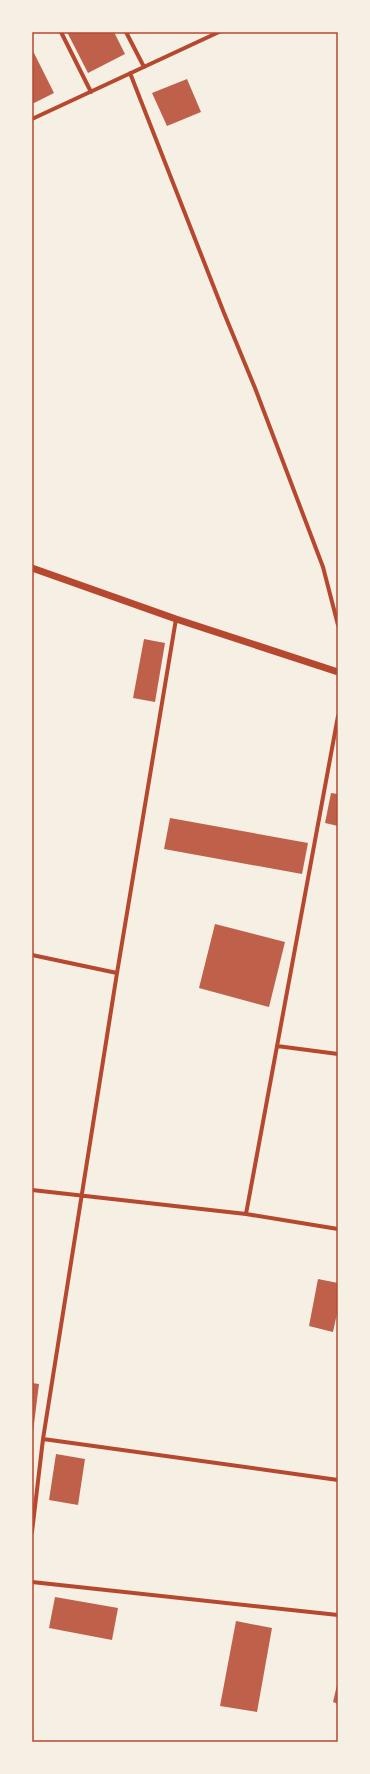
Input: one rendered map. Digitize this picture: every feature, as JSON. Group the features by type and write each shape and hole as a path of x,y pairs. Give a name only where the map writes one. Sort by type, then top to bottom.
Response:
{"street":[{"path":"61,32 91,92"},
{"path":"126,32 144,67"},
{"path":"32,119 219,32"},
{"path":"130,73 221,306 255,388 323,567 338,626"},
{"path":"32,568 176,619 338,672"},
{"path":"32,1532 43,1439 83,1195 117,973 176,619"},
{"path":"246,1214 278,1046 297,930 338,716"},
{"path":"32,955 117,973"},
{"path":"278,1046 338,1054"},
{"path":"32,1190 246,1214 338,1229"},
{"path":"43,1439 338,1480"},
{"path":"32,1582 338,1616"}],"building":[{"path":"67,32 114,32 125,54 88,73"},
{"path":"32,49 54,93 32,104"},
{"path":"187,79 201,112 167,126 152,93"},
{"path":"144,639 165,643 155,702 133,698"},
{"path":"331,793 338,794 338,826 325,823"},
{"path":"170,818 308,843 302,874 164,849"},
{"path":"215,924 285,942 269,1007 199,988"},
{"path":"318,1279 338,1283 338,1309 333,1332 309,1326"},
{"path":"32,1383 39,1384 33,1432 32,1432"},
{"path":"56,1454 85,1459 78,1505 49,1500"},
{"path":"55,1597 118,1608 112,1640 49,1628"},
{"path":"236,1621 272,1628 257,1712 220,1706"},
{"path":"338,1685 338,1704 333,1702"}]}
